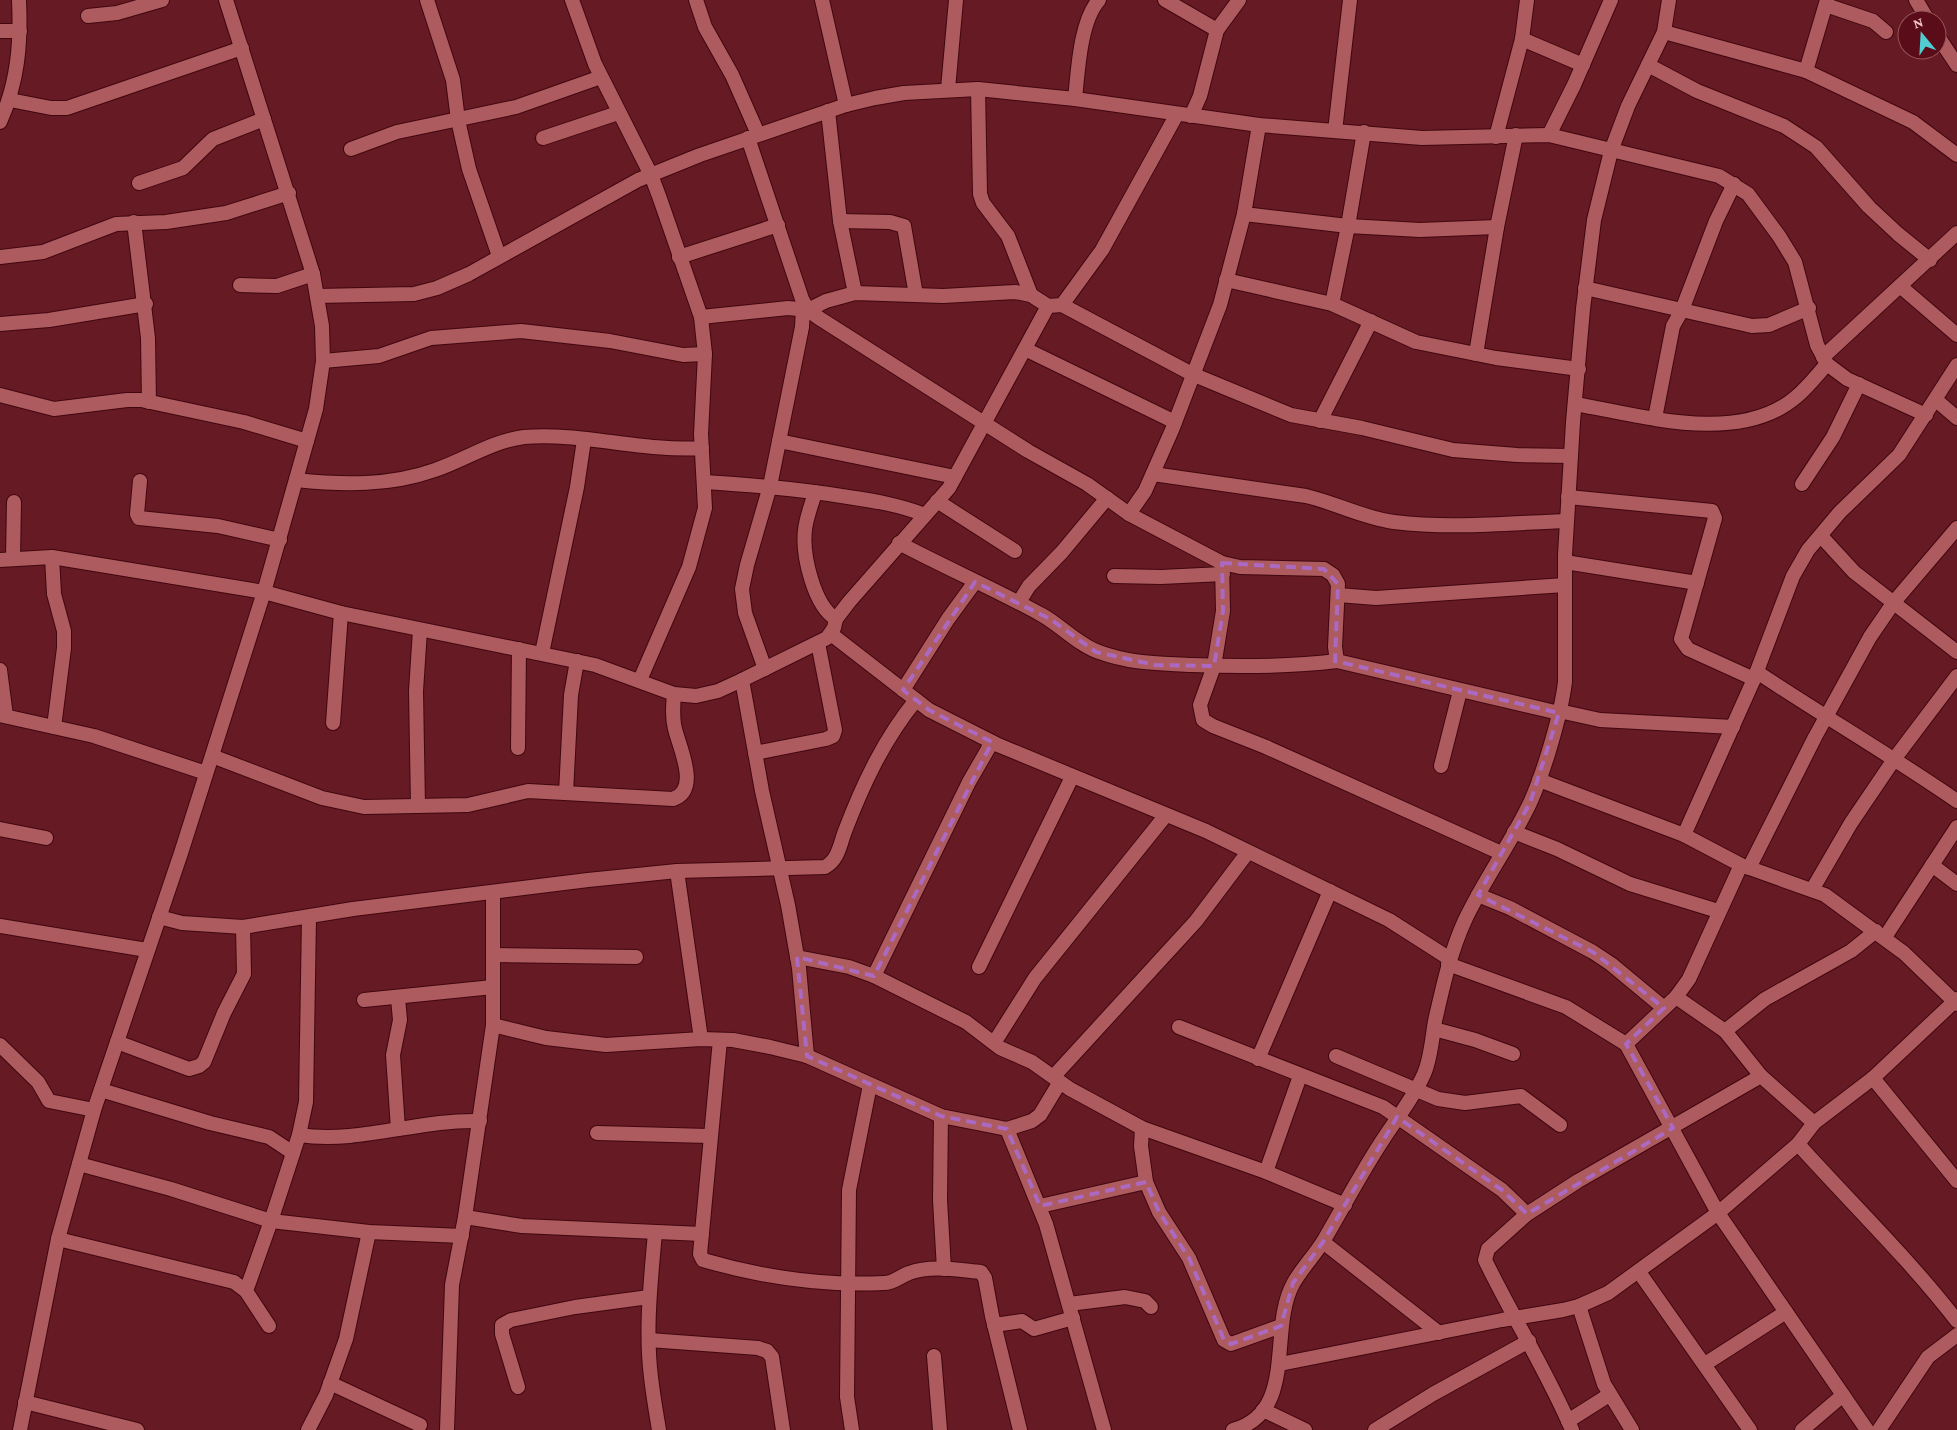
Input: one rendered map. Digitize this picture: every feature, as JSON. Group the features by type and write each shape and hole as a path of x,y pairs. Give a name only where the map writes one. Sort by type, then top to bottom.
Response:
{"street":[{"path":"0,122 10,100 20,50 19,0"},
{"path":"88,16 117,13 162,0"},
{"path":"20,1430 58,1239 94,1110 212,756 264,592 316,409 322,361 322,326 313,274 289,193 226,0"},
{"path":"427,0 453,80 458,120 470,169 500,256"},
{"path":"572,0 601,77 651,175 701,317 705,354 702,448 705,508 689,567 640,680"},
{"path":"696,0 705,27 732,75 753,136 778,225 805,310 770,486 742,589 745,613 765,670"},
{"path":"822,0 846,105"},
{"path":"948,89 956,0"},
{"path":"1074,99 1080,56 1087,25 1093,7 1099,0"},
{"path":"1165,0 1217,30"},
{"path":"14,502 6,559 52,557 264,592 341,613 577,661 640,680 674,694 696,696 718,691 765,670 818,643 831,634 836,620 899,543 937,501 955,477 1025,349 1055,305 1102,250 1184,115 1200,96 1217,30 1239,0"},
{"path":"1335,131 1350,0"},
{"path":"1496,137 1522,39 1526,0"},
{"path":"1549,135 1611,0"},
{"path":"1237,1429 1250,1423 1263,1410 1272,1396 1280,1364 1281,1326 1286,1298 1293,1283 1323,1242 1415,1089 1428,1061 1449,962 1478,895 1514,832 1539,780 1559,712 1565,682 1564,585 1568,496 1585,288 1594,220 1611,151 1628,106 1664,32 1669,0"},
{"path":"1806,71 1826,3 1873,20 1886,32"},
{"path":"0,31 20,31"},
{"path":"1664,32 1806,71 1913,122 1957,155"},
{"path":"1522,39 1582,65"},
{"path":"10,100 51,108 67,108 242,48"},
{"path":"1947,50 1957,66"},
{"path":"1648,65 1697,90 1784,126 1816,147 1869,207 1930,260"},
{"path":"351,149 397,132 516,107 601,77"},
{"path":"317,296 414,294 437,288 651,175 753,136 846,105 904,93 948,89 978,89 1074,99 1259,125 1422,138 1549,135 1719,176 1748,194 1779,236 1795,262 1809,308 1816,345 1825,360 1848,379 1926,415"},
{"path":"978,89 980,194 983,203 1008,236 1031,295"},
{"path":"828,111 840,221 855,293"},
{"path":"543,138 618,113"},
{"path":"139,183 183,168 213,139 264,119"},
{"path":"1129,514 1145,491 1153,474 1220,305 1244,214 1259,125"},
{"path":"1332,304 1364,132"},
{"path":"1476,354 1497,227 1516,135"},
{"path":"1655,418 1673,326 1682,310 1716,221 1734,184"},
{"path":"0,256 43,252 103,227 134,222 166,222 226,214 289,193"},
{"path":"1244,214 1348,226 1420,230 1497,227"},
{"path":"840,221 890,222 904,226 916,295"},
{"path":"134,222 146,304 150,402"},
{"path":"679,257 778,225"},
{"path":"1575,404 1708,425 1756,418 1775,410 1795,398 1825,360 1957,233"},
{"path":"240,286 277,286 313,274"},
{"path":"1226,280 1332,304 1416,342 1476,354 1579,369"},
{"path":"1900,286 1957,335"},
{"path":"1585,288 1760,326 1809,308"},
{"path":"701,317 739,311 805,310 826,301 855,293 916,295 998,292 1031,295 1055,305 1192,374 1291,415 1453,450 1516,455 1571,456"},
{"path":"0,324 49,320 146,304"},
{"path":"805,310 1107,498 1129,514 1222,569"},
{"path":"1320,421 1371,321"},
{"path":"322,361 379,356 431,338 520,331 610,341 683,355 705,354"},
{"path":"1025,349 1175,422"},
{"path":"1684,835 1756,675 1793,576 1808,550 1840,512 1899,455 1957,365"},
{"path":"1802,484 1833,437 1859,384"},
{"path":"0,395 54,409 127,400 150,402 244,422 307,441"},
{"path":"1936,400 1957,418"},
{"path":"296,480 354,484 404,480 436,470 499,442 523,438 557,436 653,449 702,448"},
{"path":"542,653 577,487 584,440"},
{"path":"779,441 955,477"},
{"path":"1153,474 1306,496 1328,502 1361,516 1395,522 1461,524 1567,521"},
{"path":"140,481 137,514 139,518 218,526 280,540"},
{"path":"704,482 770,486 815,492 899,505 925,515"},
{"path":"815,492 805,530 806,554 813,584 821,604 828,614 836,620"},
{"path":"1568,496 1712,511 1715,518 1681,639 1682,644 1688,649 1756,675 1895,758 1957,801"},
{"path":"1019,602 1029,586 1062,552 1107,498"},
{"path":"937,501 1015,551"},
{"path":"1626,1044 1676,997 1701,954 1718,911 1745,866 1870,637 1894,602 1957,528"},
{"path":"1821,536 1854,572 1957,652"},
{"path":"899,543 1050,619 1096,652 1128,661 1155,665 1214,666 1295,666 1337,662 1460,691 1600,720 1733,727"},
{"path":"52,557 54,594 64,630 64,648 54,727"},
{"path":"1565,562 1697,583"},
{"path":"1114,576 1160,578 1240,567 1324,569 1333,575 1338,584 1334,647 1337,662"},
{"path":"1222,569 1223,610 1214,666 1200,705 1203,720 1501,853"},
{"path":"903,690 948,619 975,582"},
{"path":"1338,595 1376,598 1564,585"},
{"path":"333,723 341,613"},
{"path":"418,806 416,690 420,630"},
{"path":"831,634 929,710 992,742 1166,815 1330,891 1389,920 1449,962 1566,1007 1626,1044 1718,1213 1867,1430"},
{"path":"755,753 834,736 835,730 818,643"},
{"path":"518,748 519,649"},
{"path":"566,793 572,695 577,661"},
{"path":"0,670 3,715 94,736 206,773"},
{"path":"1812,890 1851,823 1895,758 1957,676"},
{"path":"742,680 797,957 807,1056"},
{"path":"1442,766 1460,691"},
{"path":"212,756 342,804 364,807 468,805 528,791 673,799 681,796 686,790 684,758 672,713 674,694"},
{"path":"159,917 182,923 243,927 309,916 493,892 677,871 816,868 832,863 887,738 916,700"},
{"path":"874,976 969,782 992,742"},
{"path":"979,967 1072,776"},
{"path":"1280,1364 1513,1318 1533,1316 1579,1306 1608,1293 1718,1213 1798,1144 1814,1123 1873,1078 1956,1002 1922,968 1881,934 1839,904 1812,890 1745,866 1684,835 1539,780"},
{"path":"994,1043 1035,978 1166,815"},
{"path":"1725,1031 1765,999 1881,934 1957,827"},
{"path":"0,829 46,838"},
{"path":"1514,832 1563,852 1630,884 1718,911"},
{"path":"493,1025 546,1038 606,1045 701,1039 733,1040 807,1056 941,1116 1007,1130 1032,1121 1040,1115 1057,1079 1196,921 1248,852"},
{"path":"1932,864 1957,884"},
{"path":"677,871 701,1039"},
{"path":"1258,1059 1330,891"},
{"path":"447,1430 452,1285 465,1217 493,1025 493,892"},
{"path":"1478,895 1510,908 1593,952 1611,964 1664,1008"},
{"path":"246,1291 299,1135 306,1102 308,1076 309,916"},
{"path":"0,926 147,950"},
{"path":"117,1042 189,1069 199,1066 204,1062 224,1013 244,974 243,927"},
{"path":"493,955 636,957"},
{"path":"797,957 849,967 874,976 966,1022 994,1043 1032,1062 1057,1079 1142,1128 1266,1172 1345,1205"},
{"path":"364,1000 493,987"},
{"path":"1676,997 1725,1031 1761,1076 1814,1123"},
{"path":"398,998 400,1020 393,1055 398,1129"},
{"path":"1179,1027 1383,1108 1502,1190 1527,1214"},
{"path":"1434,1029 1475,1040 1513,1054"},
{"path":"720,1040 709,1136 700,1254 703,1260 749,1273 848,1284 887,1283 909,1273 944,1269 984,1274 994,1325 1020,1430"},
{"path":"0,1045 38,1082 49,1101 94,1110"},
{"path":"1336,1056 1438,1099 1458,1102 1520,1096 1560,1125"},
{"path":"1266,1172 1300,1076"},
{"path":"1610,1395 1570,1426 1553,1385 1530,1341 1513,1318 1484,1260 1484,1255 1488,1249 1527,1214 1578,1181 1761,1076"},
{"path":"1873,1078 1957,1181"},
{"path":"852,1430 847,1397 849,1190 870,1085"},
{"path":"101,1090 210,1123 269,1136 293,1153"},
{"path":"941,1116 940,1200 944,1269"},
{"path":"299,1135 319,1138 345,1138 443,1122 480,1121"},
{"path":"1142,1128 1141,1146 1146,1182 1159,1212 1188,1258 1227,1344 1281,1326"},
{"path":"1007,1130 1040,1206 1104,1430"},
{"path":"597,1133 709,1136"},
{"path":"1798,1144 1855,1208 1931,1287 1957,1321"},
{"path":"79,1164 162,1186 271,1222 368,1232 462,1236"},
{"path":"1040,1206 1146,1182"},
{"path":"465,1217 522,1226 702,1234"},
{"path":"308,1430 330,1383 346,1339 368,1232"},
{"path":"655,1232 649,1297 649,1340 651,1376 659,1430"},
{"path":"58,1239 234,1282 246,1291 269,1326"},
{"path":"1323,1242 1439,1333"},
{"path":"1639,1272 1705,1364 1745,1428"},
{"path":"518,1387 502,1334 502,1325 511,1320 575,1307 649,1297"},
{"path":"1069,1304 1131,1297 1146,1301 1151,1307"},
{"path":"1579,1306 1595,1361 1610,1395 1632,1430"},
{"path":"1705,1364 1786,1312"},
{"path":"994,1325 1022,1321 1034,1329 1073,1318"},
{"path":"1879,1430 1928,1357 1957,1335"},
{"path":"649,1340 758,1348 767,1351 772,1357 783,1430"},
{"path":"1375,1430 1434,1394 1530,1341"},
{"path":"934,1356 940,1430"},
{"path":"330,1383 420,1425"},
{"path":"1802,1430 1843,1396"},
{"path":"25,1402 138,1430"},
{"path":"1263,1410 1305,1430"}],"highlighted area":[{"path":"1222,563 1324,569 1338,584 1335,661 1559,713 1530,803 1478,895 1593,952 1664,1008 1626,1044 1673,1128 1527,1214 1502,1190 1397,1117 1323,1242 1293,1283 1281,1326 1231,1344 1224,1340 1189,1258 1159,1212 1146,1182 1040,1206 1007,1129 941,1116 807,1056 797,957 874,976 992,742 929,710 903,690 975,582 1050,619 1096,652 1155,665 1214,666 1223,611"}]}
